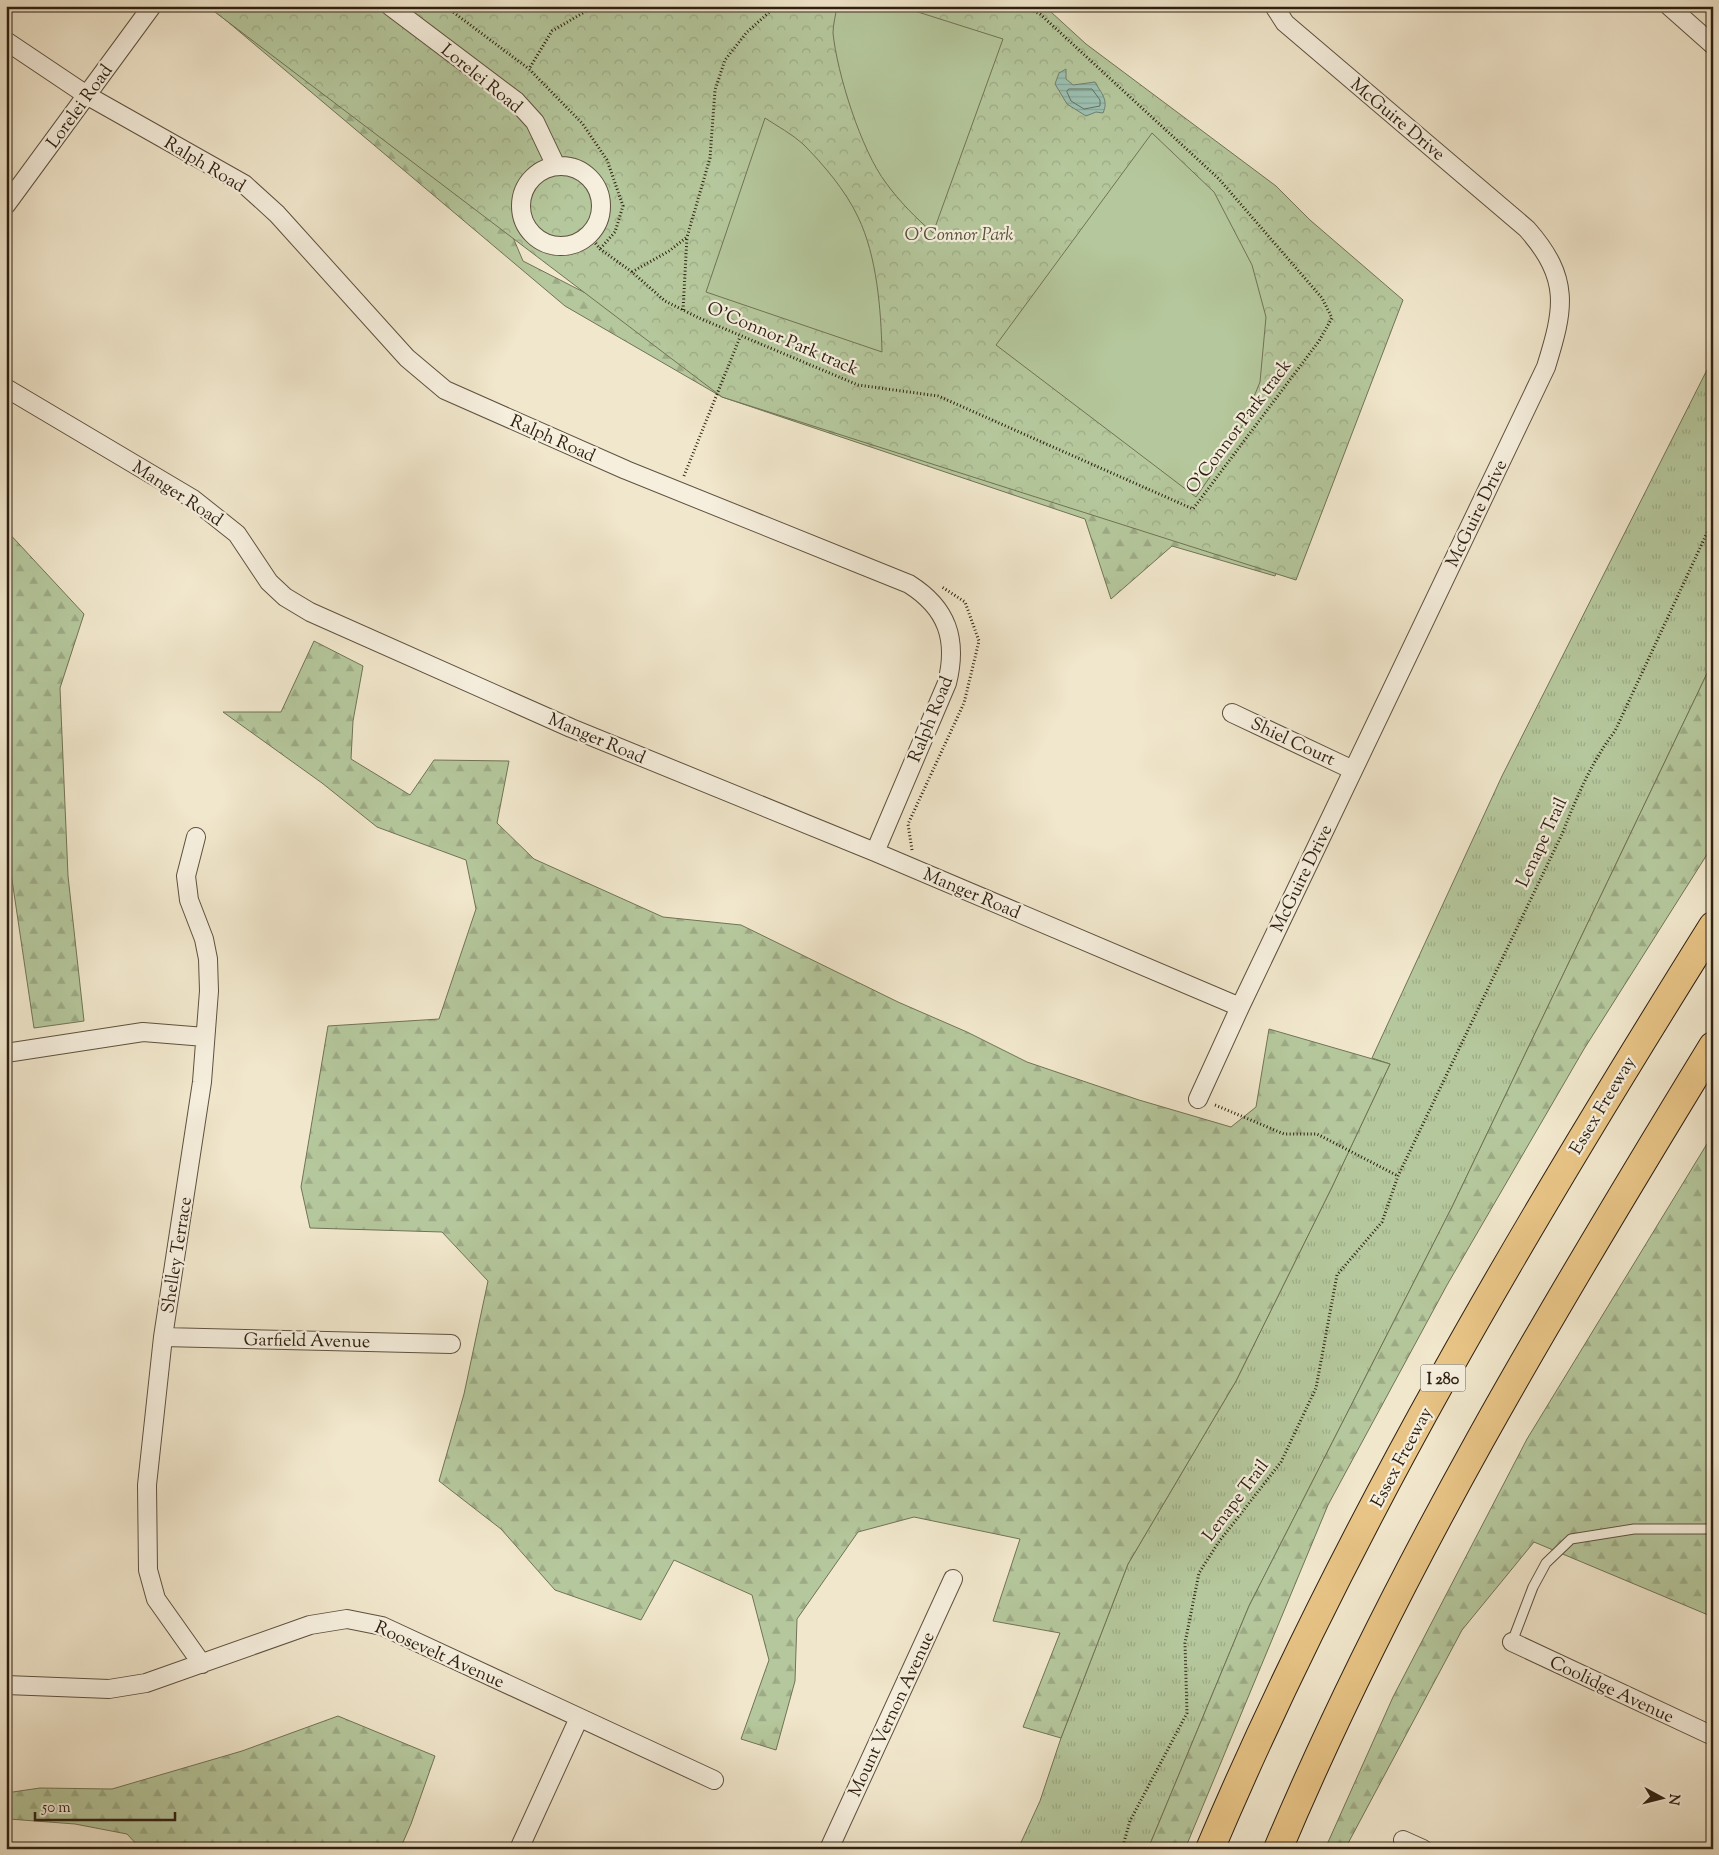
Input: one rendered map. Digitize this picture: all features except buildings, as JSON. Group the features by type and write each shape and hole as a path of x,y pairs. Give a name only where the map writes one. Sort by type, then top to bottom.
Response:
{"highway":[{"name":"Essex Freeway","path":"1210,1849 1281,1691 1344,1563 1413,1433 1552,1188 1713,926"},
{"path":"1278,1849 1354,1682 1416,1557 1588,1249 1713,1046"}],"street":[{"name":"Lorelei Road","path":"6,205 88,96 152,6"},
{"name":"Lorelei Road","path":"390,6 516,101 535,122 556,166"},
{"name":"McGuire Drive","path":"1198,1099 1240,1007 1546,367 1559,325 1561,299 1554,273 1543,248 1527,229 1285,23 1274,6"},
{"path":"1669,6 1713,45"},
{"name":"Ralph Road","path":"6,41 88,96 244,184 277,214 407,358 445,390 626,470 909,584 923,593 943,618 952,650 951,667 947,683 875,852"},
{"path":"556,166 568,166 580,170 590,178 598,188 601,213 589,235 574,244 557,247 535,238 522,218 521,201 527,184 544,169 556,166"},
{"name":"Manger Road","path":"6,388 192,499 237,534 268,582 285,597 310,612 572,728 875,852 1240,1007"},
{"name":"Shiel Court","path":"1232,713 1353,770"},
{"name":"Shelley Terrace","path":"196,837 186,876 189,900 204,939 208,959 209,991 202,1082 163,1337 147,1485 148,1570 156,1599 202,1664"},
{"path":"6,1054 143,1032 205,1037"},
{"name":"Garfield Avenue","path":"163,1337 451,1344"},
{"name":"Mount Vernon Avenue","path":"829,1849 953,1579"},
{"name":"Roosevelt Avenue","path":"6,1685 109,1689 154,1682 310,1625 347,1619 382,1626 714,1780"},
{"name":"Coolidge Avenue","path":"1512,1642 1713,1736"},
{"path":"520,1849 580,1718"},
{"path":"1403,1840 1423,1849"}],"lane":[{"path":"1512,1642 1533,1587 1546,1563 1571,1539 1634,1529 1713,1529"}],"path":[{"path":"445,6 529,69 582,123 607,160 623,206 615,232 600,249"},
{"path":"529,69 552,31 595,6"},
{"name":"O'Connor Park track","path":"683,310 687,237 710,158 714,90 725,60 746,32 776,6"},
{"name":"O'Connor Park track","path":"589,235 600,249 632,272 664,301 740,337 858,385 938,396 1193,509 1319,341 1332,318 1322,298 1219,179 1040,14 1024,6"},
{"path":"632,272 670,250 687,237"},
{"name":"Lenape Trail","path":"1122,1849 1130,1821 1187,1713 1185,1643 1200,1573 1218,1543 1281,1462 1316,1388 1337,1275 1382,1222 1398,1176 1563,832 1580,790 1596,760 1615,731 1713,520"},
{"path":"1198,1099 1284,1134 1316,1134 1398,1176"}],"green space":[{"name":"O'Connor Park","path":"207,6 1040,6 1051,12 1086,44 1276,186 1310,220 1403,300 1296,580 722,397"},
{"path":"209,6 493,190 523,261 726,365 1276,187 1381,290 1365,382 1275,576 1172,546 1111,599 1085,519 722,397 565,306"},
{"path":"837,6 899,6 1003,39 933,233 908,209 886,183 859,132 835,50 833,33"},
{"path":"765,118 794,137 811,152 841,188 858,217 874,266 879,301 882,352 706,292"},
{"path":"1152,133 1214,192 1252,265 1266,317 1260,382 1237,438 1196,497 996,345"},
{"path":"1713,358 1713,661 1452,1207 1249,1606 1148,1849 1018,1849 1040,1801 1061,1738 1128,1564 1236,1381 1332,1187 1390,1064 1372,1058 1502,776"},
{"path":"6,530 84,614 60,688 68,876 84,1021 34,1028 11,873 6,821"},
{"path":"314,641 363,666 353,721 351,759 410,795 434,760 509,761 497,823 534,859 663,917 741,925 898,1002 967,1032 1027,1062 1139,1100 1231,1127 1256,1107 1269,1029 1390,1064 1332,1187 1236,1381 1128,1564 1061,1738 1023,1727 1060,1633 993,1621 1020,1539 914,1517 858,1532 797,1619 795,1681 776,1750 741,1739 769,1660 752,1595 674,1560 641,1620 555,1590 501,1529 439,1481 464,1394 488,1281 442,1232 310,1228 301,1187 328,1026 439,1019 476,909 466,860 377,827 322,783 223,712 281,712"},
{"path":"1713,661 1713,845 1584,1049 1447,1285 1328,1505 1185,1849 1148,1849 1249,1606 1452,1207"},
{"path":"1713,1134 1713,1617 1534,1542 1462,1630 1345,1849 1325,1849 1393,1697 1527,1439"},
{"path":"338,1716 435,1756 400,1849 141,1849 127,1834 75,1824 9,1819 6,1840 6,1793 40,1788 112,1789 242,1751"}],"water":[{"path":"1066,69 1066,79 1073,85 1095,82 1105,100 1103,113 1096,112 1086,116 1067,104 1055,84 1059,73"}]}
